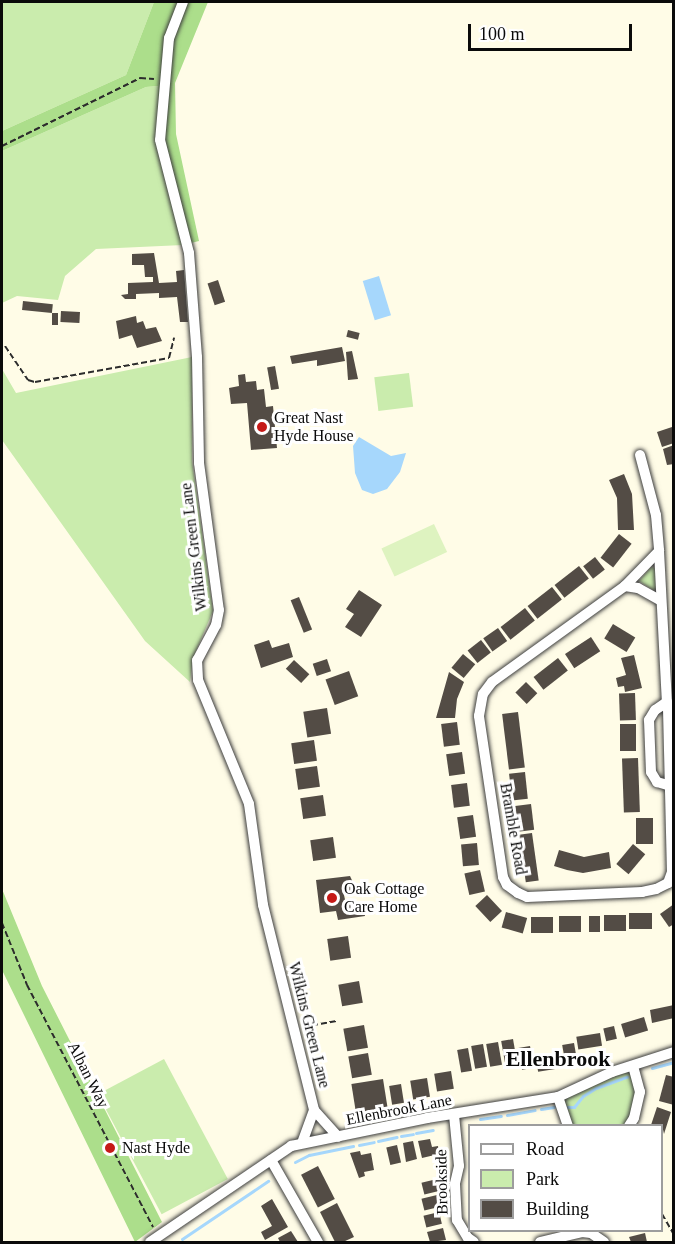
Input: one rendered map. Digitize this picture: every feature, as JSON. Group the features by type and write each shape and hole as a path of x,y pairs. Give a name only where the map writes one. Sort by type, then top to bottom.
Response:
{"street":[{"name":"Wilkins Green Lane","path":"183,2 169,38 160,140 189,253 197,357 199,463 219,610 216,625 197,660 198,680 249,804 263,905 314,1110 338,1137"},
{"name":"Bramble Road","path":"640,454 656,515 659,551 669,709 673,864 668,883 656,889 642,892 527,897 507,885 503,877 479,716 483,694 492,682 625,585 659,551"},
{"path":"625,585 638,588 661,601"},
{"path":"669,709 655,710 649,720 651,772 657,782 672,780"},
{"name":"Ellenbrook Lane","path":"154,1239 291,1146 427,1118 558,1097 612,1072 674,1052"},
{"path":"630,1124 634,1118 640,1092 633,1066"},
{"path":"558,1097 568,1124"},
{"name":"Wilkins Green Lane","path":"302,1143 314,1110"},
{"name":"Brookside","path":"454,1115 459,1166 455,1184 456,1211 462,1230 474,1242"},
{"path":"271,1160 318,1242"},
{"path":"540,1242 582,1232 591,1233 604,1242"}],"path":[{"path":"2,146 140,78 165,79"},
{"path":"5,346 28,380 35,382 169,358 174,338"},
{"name":"Alban Way","path":"2,922 27,985 154,1239"},
{"path":"294,1029 336,1021"},
{"path":"663,1216 674,1235"}],"green space":[{"path":"2,2 154,2 126,75 2,131"},
{"path":"154,2 208,2 175,83 176,134 199,241 183,245 156,140 158,86 146,87 2,151 2,131 126,75"},
{"path":"158,86 156,140 183,245 96,249 65,276 58,300 17,296 2,303 2,151 146,87"},
{"path":"192,357 192,461 213,611 193,658 190,682 145,641 2,440 2,369 16,393"},
{"path":"409,373 413,407 378,411 374,377"},
{"path":"434,524 447,552 395,577 381,549"},
{"path":"651,567 655,568 656,589 653,590 639,581"},
{"path":"2,889 42,986 162,1222 135,1242 2,970"},
{"path":"164,1059 228,1179 162,1214 98,1094"},
{"path":"633,1066 640,1092 629,1124 568,1124 558,1097"}],"water":[{"path":"379,276 391,315 375,320 363,281"},
{"path":"359,437 391,456 406,453 400,472 387,489 373,494 362,490 355,473 353,446"}],"building":[{"path":"154,253 159,283 177,282 176,271 184,270 188,322 180,322 177,297 159,298 159,293 136,294 136,299 125,299 121,295 128,294 128,283 153,282 153,277 145,277 144,265 132,265 132,254"},
{"path":"218,280 225,302 215,305 208,283"},
{"path":"23,301 53,304 52,313 22,310"},
{"path":"61,311 80,312 79,323 60,322"},
{"path":"52,313 58,313 58,325 52,325"},
{"path":"136,316 137,323 143,321 146,329 156,327 162,341 137,348 132,335 119,339 116,321"},
{"path":"348,330 360,333 358,340 346,337"},
{"path":"342,347 345,361 317,366 317,360 292,364 290,356"},
{"path":"352,351 358,379 348,380 346,352"},
{"path":"275,366 279,389 271,390 267,367"},
{"name":"Great Nast Hyde House","path":"245,374 246,382 256,381 257,390 264,389 266,407 273,406 277,448 251,450 247,403 231,404 229,388 239,386 238,375"},
{"path":"672,427 674,443 662,447 657,432"},
{"path":"674,445 674,464 667,465 663,449"},
{"path":"624,474 632,494 634,530 618,530 617,498 609,480"},
{"path":"619,534 632,544 613,567 601,558"},
{"path":"595,557 605,570 593,579 583,566"},
{"path":"579,566 589,579 564,598 555,585"},
{"path":"552,587 562,600 537,619 528,606"},
{"path":"359,590 382,605 361,637 345,627 354,614 346,609"},
{"path":"299,597 312,629 304,633 291,600"},
{"path":"525,608 535,621 510,640 501,627"},
{"path":"613,624 635,637 627,652 604,639"},
{"path":"498,628 507,641 492,651 483,638"},
{"path":"591,637 600,651 574,668 565,654"},
{"path":"269,640 272,648 289,643 293,657 261,668 254,645"},
{"path":"481,640 491,653 477,663 468,650"},
{"path":"463,654 475,664 464,678 451,668"},
{"path":"634,655 642,688 625,692 624,686 618,687 616,678 626,675 621,658"},
{"path":"558,658 568,671 543,690 534,677"},
{"path":"327,659 331,671 317,676 313,664"},
{"path":"294,660 309,674 301,683 286,669"},
{"path":"349,671 358,696 335,705 326,680"},
{"path":"449,672 464,682 457,699 455,718 436,718"},
{"path":"526,682 537,693 527,704 515,693"},
{"path":"635,693 636,720 620,721 619,694"},
{"path":"327,708 331,734 307,737 303,712"},
{"path":"518,712 525,768 509,770 502,714"},
{"path":"457,722 460,745 444,747 441,724"},
{"path":"620,724 636,724 636,751 620,751"},
{"path":"314,740 317,761 294,764 291,743"},
{"path":"462,752 465,774 449,776 446,754"},
{"path":"638,758 640,812 624,813 622,759"},
{"path":"317,766 320,787 298,790 295,769"},
{"path":"525,772 528,799 512,801 509,774"},
{"path":"467,783 470,806 454,808 451,785"},
{"path":"323,795 326,816 303,819 300,798"},
{"path":"531,804 534,830 518,832 515,806"},
{"path":"473,815 476,837 460,839 457,817"},
{"path":"636,818 653,818 653,844 636,844"},
{"path":"532,833 539,881 526,882 519,835"},
{"path":"333,837 336,858 313,861 310,840"},
{"path":"477,843 479,865 463,866 461,844"},
{"path":"633,844 645,854 629,874 616,864"},
{"path":"559,850 584,857 609,852 611,868 583,873 554,866"},
{"path":"480,870 485,891 469,895 464,874"},
{"name":"Oak Cottage Care Home","path":"350,876 356,889 352,889 353,894 344,895 346,904 363,902 365,916 338,920 336,911 320,913 316,880"},
{"path":"487,895 502,911 490,922 475,906"},
{"path":"674,904 674,924 669,927 660,914"},
{"path":"506,912 527,918 523,933 502,927"},
{"path":"629,913 652,913 652,929 629,929"},
{"path":"604,915 626,915 626,931 604,931"},
{"path":"559,916 581,916 581,932 559,932"},
{"path":"589,916 600,916 600,932 589,932"},
{"path":"531,917 553,917 553,933 531,933"},
{"path":"348,936 351,958 330,961 327,939"},
{"path":"359,981 363,1003 342,1006 338,985"},
{"path":"674,1005 674,1018 652,1023 650,1010"},
{"path":"644,1017 648,1030 625,1037 621,1024"},
{"path":"364,1025 368,1048 347,1051 343,1029"},
{"path":"614,1026 617,1039 606,1041 603,1028"},
{"path":"600,1033 602,1046 578,1050 576,1037"},
{"path":"513,1039 517,1061 505,1063 501,1041"},
{"path":"498,1042 502,1065 490,1067 486,1044"},
{"path":"574,1043 578,1065 566,1067 562,1045"},
{"path":"483,1044 487,1067 475,1069 471,1046"},
{"path":"530,1046 534,1068 522,1070 518,1048"},
{"path":"468,1048 472,1071 461,1073 457,1050"},
{"path":"368,1053 372,1075 352,1078 348,1056"},
{"path":"555,1057 557,1069 538,1072 536,1060"},
{"path":"451,1071 454,1089 437,1091 434,1074"},
{"path":"666,1075 674,1077 674,1105 659,1101"},
{"path":"427,1078 430,1097 413,1099 410,1081"},
{"path":"383,1079 388,1110 356,1115 351,1084"},
{"path":"401,1084 404,1103 392,1105 389,1086"},
{"path":"657,1107 671,1112 664,1134 663,1124 651,1124"},
{"path":"430,1139 432,1147 438,1146 439,1154 422,1158 418,1141"},
{"path":"413,1141 417,1159 406,1162 403,1143"},
{"path":"397,1145 401,1163 390,1165 386,1147"},
{"path":"360,1151 361,1155 371,1153 374,1170 364,1172 365,1176 359,1178 350,1153"},
{"path":"318,1166 335,1199 318,1208 301,1175"},
{"path":"437,1179 440,1191 424,1195 421,1183"},
{"path":"437,1195 440,1207 424,1211 421,1199"},
{"path":"272,1199 288,1227 265,1240 261,1232 272,1226 261,1206"},
{"path":"337,1203 354,1237 343,1242 335,1242 320,1212"},
{"path":"439,1212 442,1224 426,1228 423,1216"},
{"path":"443,1228 446,1240 430,1242 427,1232"},
{"path":"291,1231 298,1242 280,1242 278,1238"},
{"path":"645,1233 647,1242 631,1242 629,1237"}],"waterway":[{"path":"652,1068 674,1062"},
{"path":"567,1107 574,1107 583,1096 596,1088 627,1077"},
{"path":"541,1109 554,1107"},
{"path":"507,1115 535,1110"},
{"path":"480,1119 501,1116"},
{"path":"416,1133 433,1130"},
{"path":"401,1136 413,1134"},
{"path":"378,1141 397,1137"},
{"path":"359,1145 374,1142"},
{"path":"295,1162 309,1155 353,1146"},
{"path":"182,1239 268,1181"}],"place":[{"name":"Great Nast Hyde House","path":"262,427"},
{"name":"Oak Cottage Care Home","path":"332,898"},
{"name":"Nast Hyde","path":"110,1148"}],"district":[{"name":"Ellenbrook","path":"558,1059"}]}
